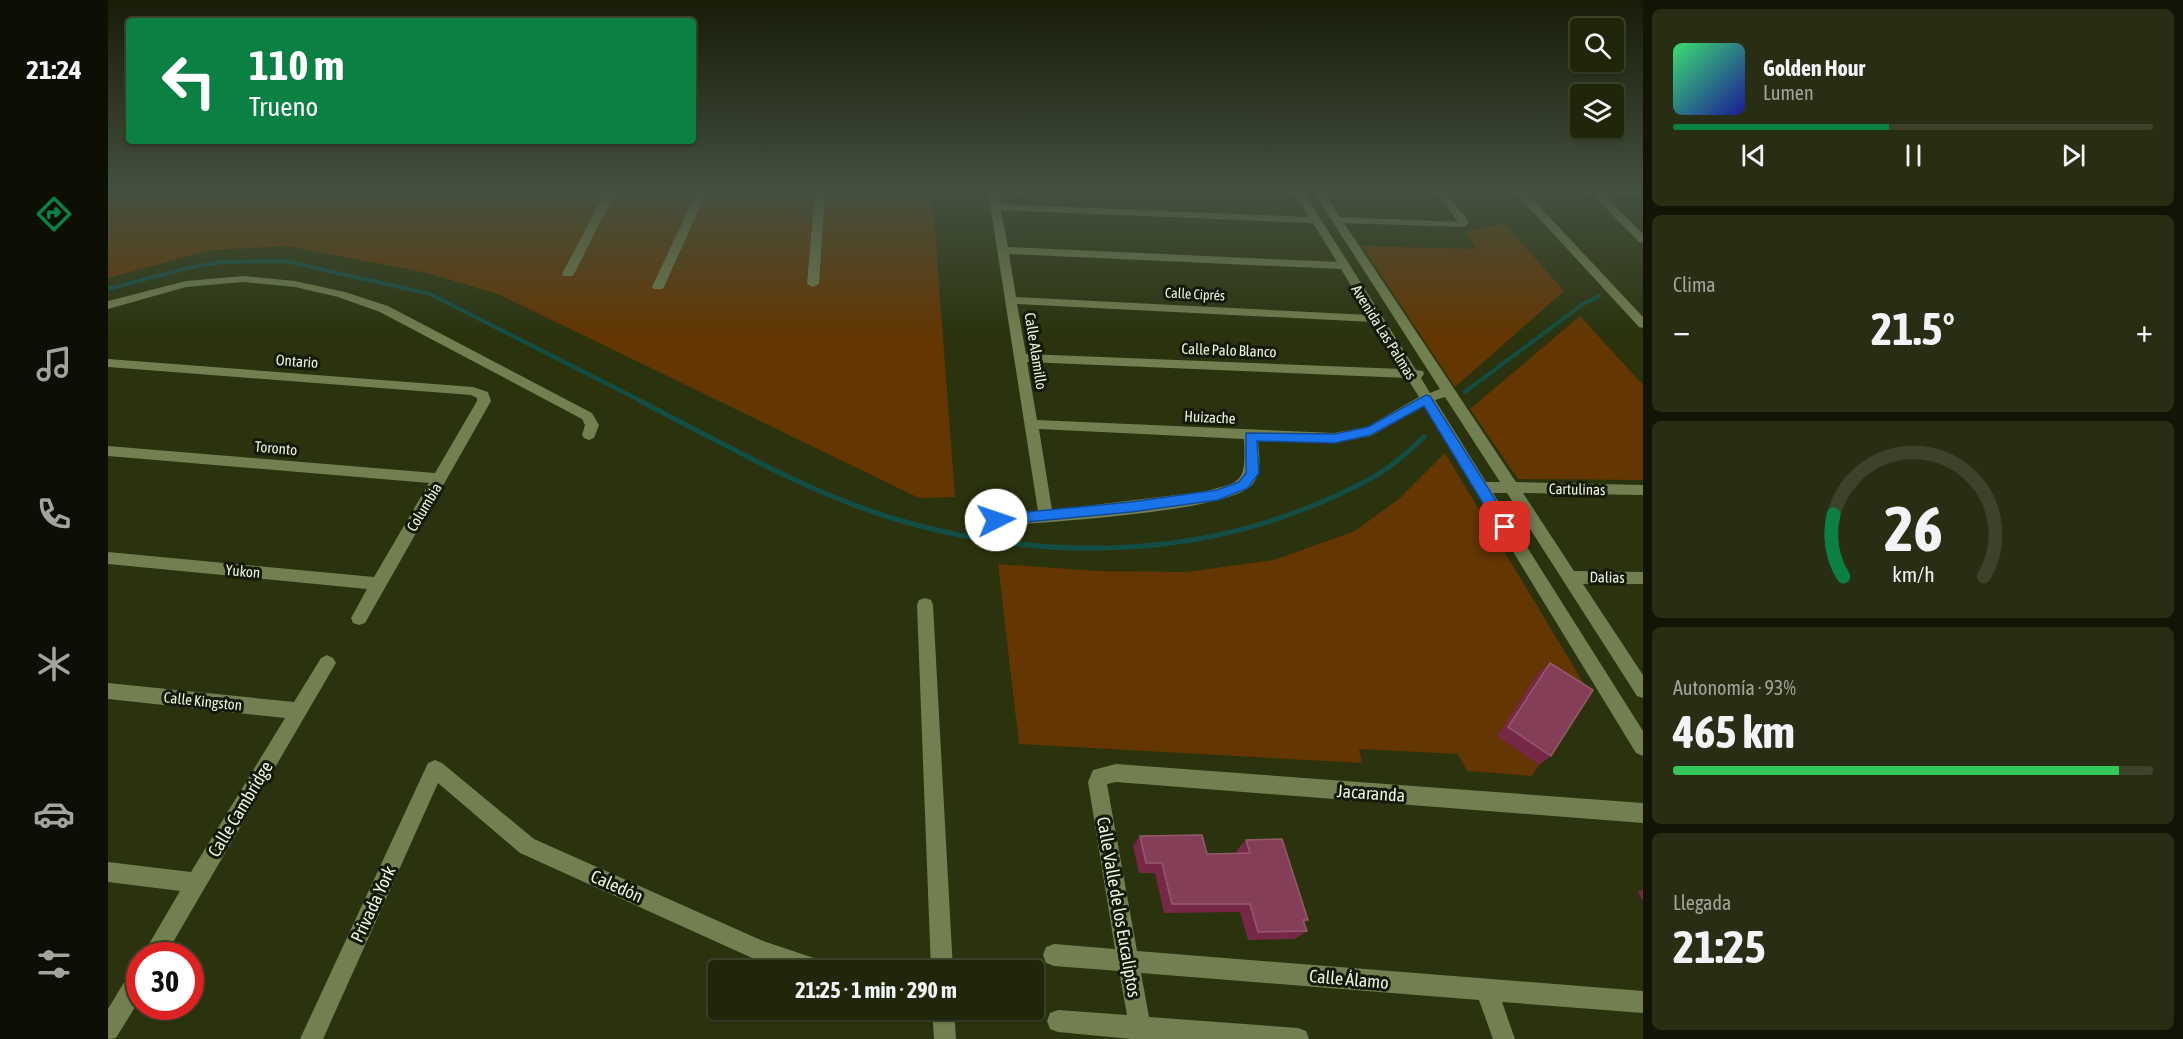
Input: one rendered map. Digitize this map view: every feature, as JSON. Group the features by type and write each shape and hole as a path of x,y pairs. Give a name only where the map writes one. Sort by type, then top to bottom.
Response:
{"street":[{"path":"568,274 586,239"},
{"path":"658,287 680,239"},
{"path":"813,284 816,239"},
{"name":"Calle Alamillo","path":"1001,239 1046,516"},
{"name":"Avenida Las Palmas","path":"1327,239 1643,747"},
{"name":"Avenida Las Palmas","path":"1350,239 1642,688"},
{"path":"1564,239 1643,324"},
{"path":"1003,250 1343,266"},
{"path":"108,305 186,284 243,279 294,284 341,294 384,309 587,416 591,425 589,435"},
{"name":"Calle Ciprés","path":"1011,300 1378,319"},
{"path":"1625,305 1643,305"},
{"name":"Calle Palo Blanco","path":"1021,358 1436,374"},
{"name":"Ontario","path":"108,363 462,390 483,395"},
{"name":"Huizache","path":"1031,424 1251,436 1335,438 1371,431 1426,399 1447,391"},
{"name":"Columbia","path":"358,618 441,479 484,401 483,395"},
{"path":"996,520 1218,495 1244,485 1252,473 1251,436"},
{"name":"Toronto","path":"108,451 441,479"},
{"name":"Cartulinas","path":"1480,487 1643,490"},
{"name":"Yukon","path":"108,558 378,584"},
{"name":"Dalias","path":"1570,577 1643,578"},
{"path":"925,604 942,960"},
{"name":"Calle Cambridge","path":"161,942 327,663"},
{"name":"Calle Kingston","path":"108,691 298,711"},
{"name":"Caledón","path":"435,769 527,846 760,951 787,960"},
{"name":"Privada York","path":"311,1039 435,769"},
{"name":"Jacaranda","path":"1100,776 1116,773 1643,813"},
{"name":"Calle Valle de los Eucaliptos","path":"1100,776 1098,792 1141,1032"},
{"path":"108,872 196,883"},
{"name":"Calle Álamo","path":"1054,955 1643,1002"},
{"path":"1487,990 1504,1039"},
{"path":"108,1030 126,1000"},
{"path":"942,1020 945,1039"},
{"path":"1058,1021 1141,1032 1298,1039"}],"shaded area":[{"path":"108,239 936,239 955,497 919,498 498,294 427,273 288,246 212,250 108,278"},
{"path":"1471,239 1519,239 1564,291 1455,387 1362,246 1477,249"},
{"path":"1580,316 1643,385 1643,480 1518,479 1470,409"},
{"path":"1445,453 1587,689 1497,735 1539,765 1532,776 1467,771 1458,754 1359,749 1362,763 1019,744 998,564 1098,571 1186,572 1274,560 1355,531 1399,499"}],"building":[{"path":"1550,663 1593,690 1551,756 1508,727"},
{"path":"1202,835 1207,854 1250,853 1246,840 1282,839 1308,920 1303,920 1307,931 1258,932 1250,904 1172,904 1162,863 1146,863 1140,836"}],"waterway":[{"path":"108,289 192,267 222,262 285,261 430,294 643,402"},
{"path":"1465,392 1583,304 1599,296"},
{"path":"640,401 765,466 862,508 947,532 1000,542 1054,547 1107,548 1161,544 1214,536 1266,522 1317,504 1366,481 1397,461 1424,437"}],"route":[{"path":"996,520 1131,507 1218,495 1244,485 1252,473 1251,436 1335,438 1371,431 1426,399 1505,527"}]}
